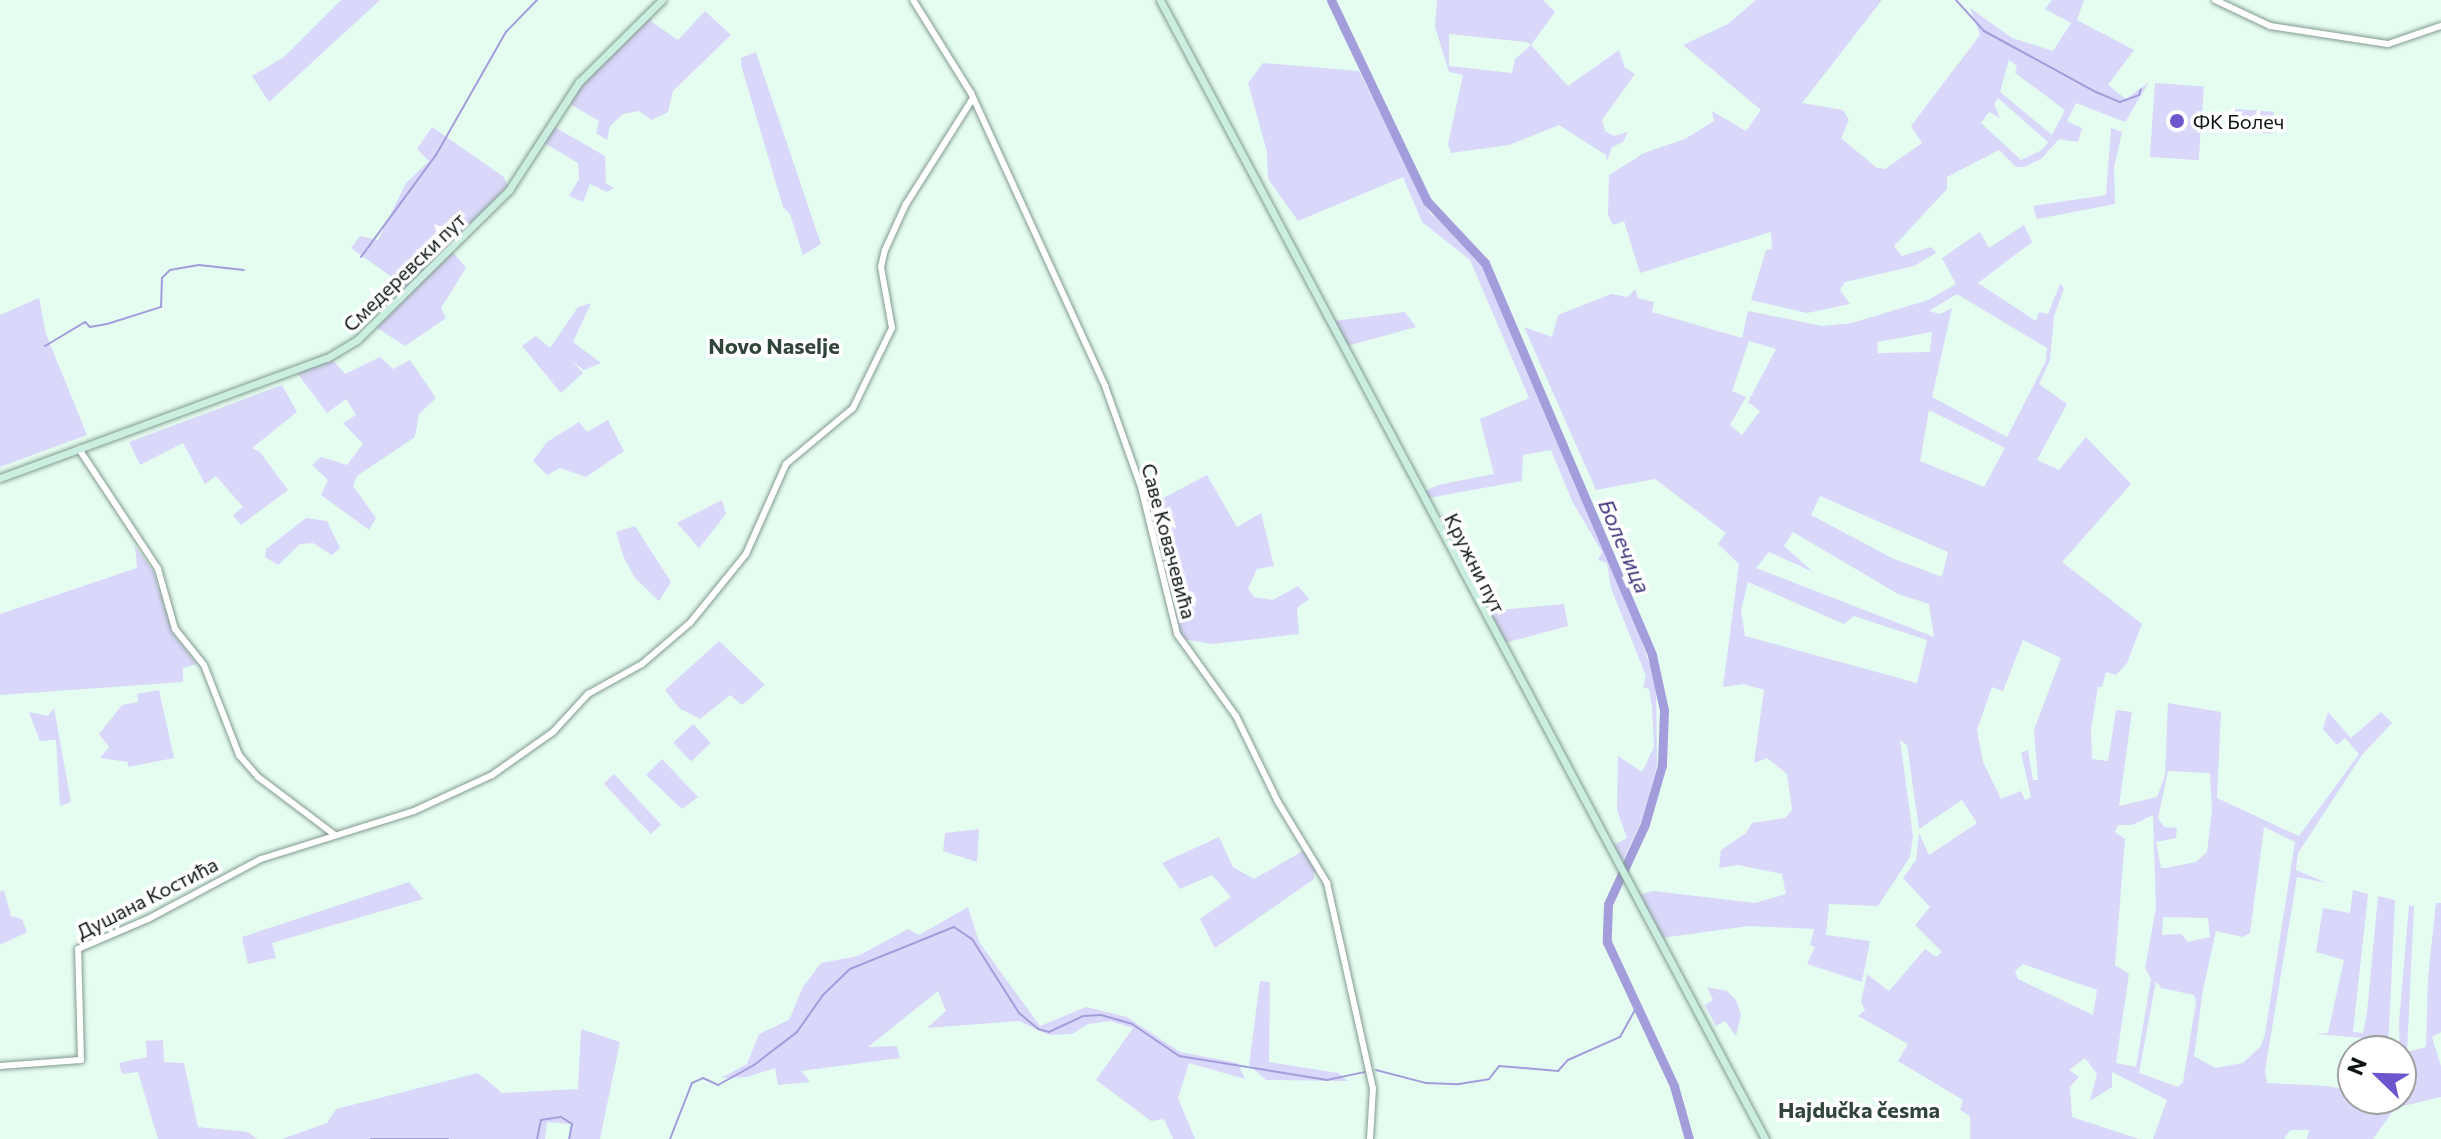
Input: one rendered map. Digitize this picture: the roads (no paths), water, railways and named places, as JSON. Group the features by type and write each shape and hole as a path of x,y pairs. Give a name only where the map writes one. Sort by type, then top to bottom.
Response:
{"main road":[{"name":"Смедеревски пут","path":"0,478 327,358 357,340 509,190 579,82 662,0"},
{"name":"Кружни пут","path":"1160,0 1765,1139"}],"street":[{"name":"Саве Ковачевића","path":"913,0 973,98 1105,386 1141,487 1177,634 1236,716 1278,802 1327,883 1365,1044 1373,1095 1370,1139"},
{"path":"2215,0 2270,26 2395,44 2441,26"},
{"path":"80,449 158,569 175,629 204,665 239,755 258,777 335,835 414,811 513,764 558,728 588,694 670,642 705,608 746,554 786,464 854,403 891,330 881,262 901,213 973,98"},
{"name":"Душана Костића","path":"0,1066 80,1061 78,949 148,919 247,865 335,835"}],"waterway":[{"path":"361,257 436,155 506,32 537,0"},
{"name":"Болечица","path":"1331,0 1427,201 1485,263 1652,655 1664,710 1662,765 1645,824 1608,904 1607,942 1674,1086 1689,1139"},
{"path":"1956,0 1984,31 2096,92 2120,102 2139,95 2141,89"},
{"path":"45,346 85,322 90,327 107,324 161,307 162,278 170,270 199,265 244,270"},
{"path":"670,1139 692,1083 703,1078 718,1085 754,1065 797,1032 823,995 850,969 954,927 972,939 1019,1013 1038,1029 1049,1032 1084,1016 1101,1015 1132,1024 1179,1056 1327,1080 1365,1072"},
{"path":"1376,1070 1426,1083 1459,1084 1489,1079 1499,1066 1558,1071 1568,1060 1620,1037 1636,1008"},
{"path":"537,1139 541,1120 561,1117 572,1124 569,1139"},
{"path":"371,1139 448,1139"}],"place":[{"name":"ФК Болеч","path":"2177,121"}],"district":[{"name":"Novo Naselje","path":"774,346"},
{"name":"Hajdučka česma","path":"1859,1110"}]}
